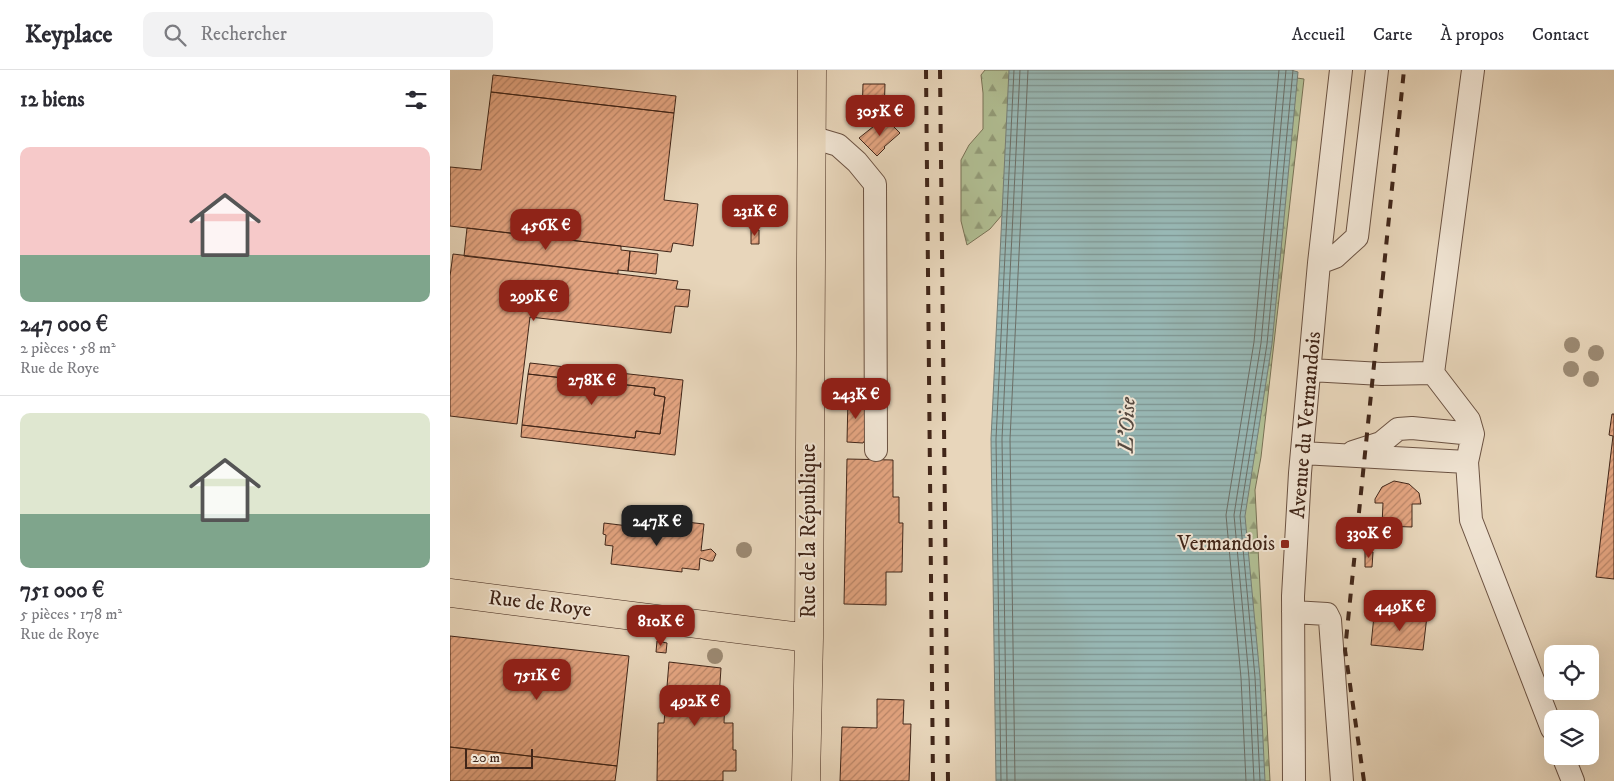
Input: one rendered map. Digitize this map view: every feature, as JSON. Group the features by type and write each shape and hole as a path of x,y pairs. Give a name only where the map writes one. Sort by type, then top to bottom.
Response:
{"main road":[{"name":"Rue de la République","path":"806,781 809,638 812,70"},
{"name":"Rue de Roye","path":"450,592 809,638"}],"street":[{"name":"Avenue du Vermandois","path":"1294,781 1293,612 1302,453 1319,263 1341,70"},
{"path":"1319,263 1335,257 1357,236 1377,70"},
{"path":"1473,70 1433,373 1469,420 1473,434 1467,462 1471,520 1545,710"},
{"path":"811,137 838,145 857,162 875,184 876,450"},
{"path":"1310,370 1382,374 1433,373"},
{"path":"1344,455 1381,443 1398,429 1412,428 1473,434"},
{"path":"1302,453 1467,462"},
{"path":"1293,612 1326,614 1330,620 1342,781"},
{"path":"1567,765 1573,781"}],"green space":[{"path":"985,70 1010,70 1013,91 1002,215 990,229 967,245 961,221 961,160 969,145 983,129 981,75"},
{"path":"1297,78 1304,79 1261,457 1255,490 1270,781 1253,781 1242,490 1285,86"}],"water":[{"name":"L'Oise","path":"1009,70 1291,70 1298,72 1272,344 1245,516 1260,677 1265,781 996,781 991,439"}],"building":[{"path":"493,75 676,96 674,113 491,92"},
{"path":"863,84 885,84 884,116 862,116"},
{"path":"491,92 674,113 664,200 698,204 693,246 673,243 671,252 450,226 450,167 481,170"},
{"path":"887,120 900,133 877,156 859,138 874,126 878,129"},
{"path":"467,228 621,246 621,250 630,251 628,271 618,270 618,274 464,256"},
{"path":"751,230 759,230 759,244 751,244"},
{"path":"630,251 658,254 656,274 628,271"},
{"path":"453,254 678,281 676,289 690,290 688,307 675,306 671,333 530,317 517,424 450,416 450,276"},
{"path":"530,363 683,380 675,455 521,437 522,425 635,438 636,431 660,434 665,397 654,395 655,388 609,383 610,376 591,374 590,381 528,374"},
{"path":"528,374 590,381 591,374 610,376 609,383 655,388 654,395 665,397 660,434 636,431 635,438 522,425"},
{"path":"848,398 865,398 865,440 863,443 847,442"},
{"path":"1612,414 1614,414 1614,579 1596,577 1613,436 1609,435"},
{"path":"847,459 893,460 893,497 899,497 899,523 903,523 902,572 886,572 886,605 844,604"},
{"path":"1394,481 1409,484 1419,493 1421,504 1412,504 1412,527 1382,526 1383,503 1375,503 1375,499 1382,487"},
{"path":"686,522 704,524 701,551 711,549 716,554 713,561 700,558 699,570 682,568 682,572 611,564 613,546 605,545 604,523 685,533"},
{"path":"1365,551 1373,552 1372,567 1365,567"},
{"path":"1374,610 1412,615 1412,620 1374,616"},
{"path":"1412,615 1427,616 1423,650 1371,645 1374,616 1412,620"},
{"path":"450,636 629,656 617,766 450,747"},
{"path":"657,641 667,643 666,653 656,652"},
{"path":"669,662 721,668 719,698 725,698 724,723 733,723 733,750 736,750 736,771 723,771 723,781 657,781 658,723 664,723"},
{"path":"877,699 904,700 903,724 911,724 909,781 840,781 842,727 877,728"},
{"path":"450,747 617,766 615,781 450,781"}],"railway":[{"path":"926,70 933,781"},
{"path":"940,70 948,781"},
{"path":"1364,781 1345,650 1404,70"}],"place":[{"name":"Vermandois","path":"1285,544"}]}
